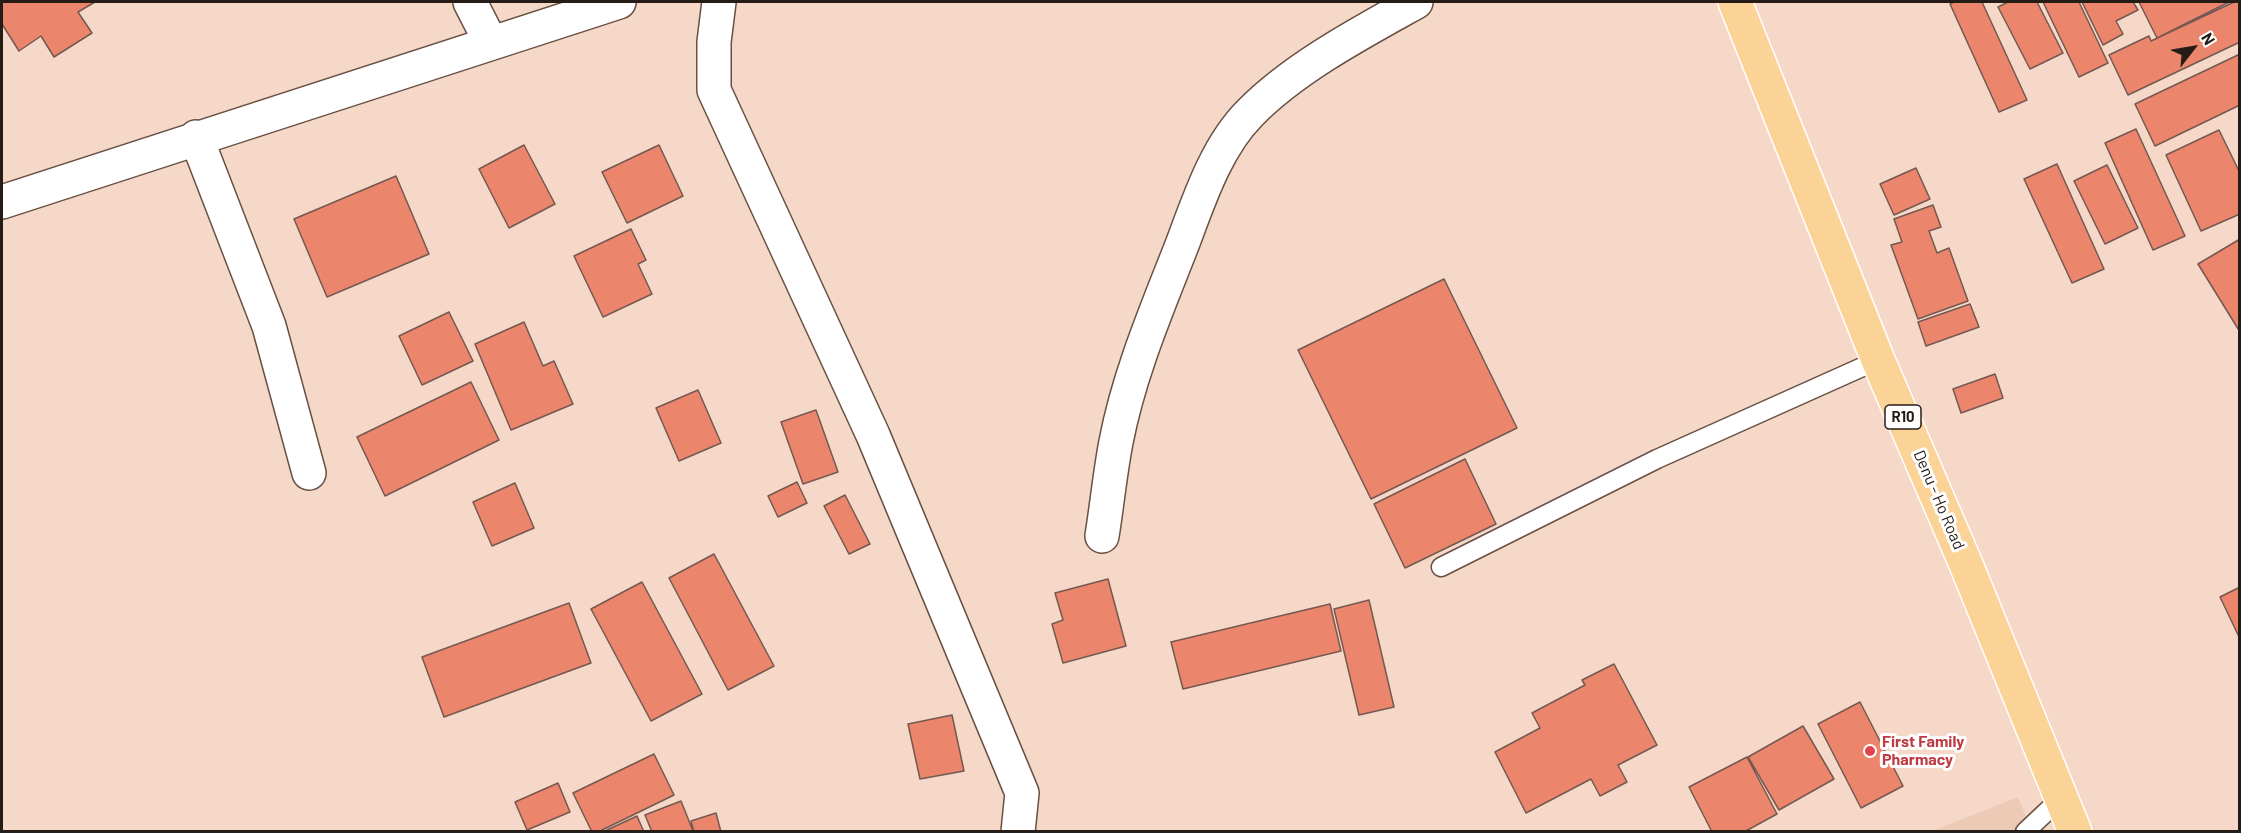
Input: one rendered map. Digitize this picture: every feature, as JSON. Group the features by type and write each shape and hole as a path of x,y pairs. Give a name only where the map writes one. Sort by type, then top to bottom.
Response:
{"main road":[{"name":"Denu - Ho Road","path":"1735,2 1878,360 1965,561 2075,831"}],"street":[{"path":"470,2 491,43"},
{"path":"2,202 196,137 619,2"},
{"path":"719,2 714,42 714,90 873,435 1022,793 1018,831"},
{"path":"1102,536 1116,441 1149,325 1201,195 1223,152 1249,114 1275,91 1318,61 1416,2"},
{"path":"196,137 269,326 309,473"}],"lane":[{"path":"1441,567 1658,459 1878,360"},
{"path":"2025,831 2061,798"}],"shaded area":[{"path":"2018,797 2032,831 1930,832"}],"building":[{"path":"2,2 95,2 78,12 92,33 54,57 41,36 19,51 2,24"},
{"path":"1982,2 2027,100 1999,112 1950,4"},
{"path":"2008,2 2037,2 2063,53 2030,69 1998,7"},
{"path":"2043,2 2079,2 2108,63 2079,77"},
{"path":"2082,2 2133,2 2138,10 2116,21 2123,34 2103,45"},
{"path":"2139,2 2229,2 2157,38"},
{"path":"2234,2 2240,2 2240,42 2128,95 2109,55 2149,36 2151,41"},
{"path":"2240,54 2240,105 2155,146 2135,104"},
{"path":"2136,129 2185,236 2153,250 2105,143"},
{"path":"2219,130 2240,173 2240,214 2201,231 2166,155"},
{"path":"524,145 555,204 509,228 479,169"},
{"path":"659,145 683,196 627,223 602,172"},
{"path":"2057,164 2104,269 2072,283 2024,179"},
{"path":"2107,165 2138,228 2105,244 2074,181"},
{"path":"1916,168 1930,199 1894,215 1880,184"},
{"path":"396,176 429,254 327,297 294,219"},
{"path":"1933,205 1941,227 1929,231 1937,253 1949,248 1968,301 1918,319 1891,245 1902,242 1894,219"},
{"path":"631,229 646,260 638,264 652,294 603,317 574,256"},
{"path":"2240,239 2240,332 2198,264"},
{"path":"1444,279 1517,428 1371,499 1298,350"},
{"path":"1970,304 1979,327 1926,346 1918,322"},
{"path":"449,312 473,361 422,385 399,336"},
{"path":"524,322 543,366 554,361 573,404 511,430 475,344"},
{"path":"1995,374 2003,398 1961,413 1953,389"},
{"path":"471,382 499,440 385,496 357,437"},
{"path":"698,390 721,443 679,461 656,408"},
{"path":"816,410 838,472 803,484 781,422"},
{"path":"1465,459 1496,524 1405,568 1374,504"},
{"path":"797,482 807,503 778,517 768,496"},
{"path":"515,483 534,528 492,546 473,502"},
{"path":"845,495 870,544 849,554 824,506"},
{"path":"714,554 774,666 728,690 669,578"},
{"path":"1108,579 1126,646 1063,663 1052,624 1063,620 1055,593"},
{"path":"642,582 702,694 651,721 591,609"},
{"path":"2240,587 2240,639 2220,597"},
{"path":"1369,600 1394,707 1359,715 1334,609"},
{"path":"569,603 591,663 444,717 422,657"},
{"path":"1330,604 1341,651 1183,689 1171,642"},
{"path":"1614,664 1657,745 1618,765 1627,782 1600,796 1591,779 1526,813 1495,752 1540,728 1532,713 1585,685 1582,680"},
{"path":"1860,702 1903,786 1861,808 1818,724"},
{"path":"952,715 964,771 920,779 908,724"},
{"path":"1803,726 1834,779 1779,810 1748,757"},
{"path":"654,754 674,795 598,832 592,832 573,793"},
{"path":"1747,757 1777,814 1744,832 1712,832 1689,787"},
{"path":"558,783 570,812 527,830 515,802"},
{"path":"681,801 693,831 652,832 645,815"},
{"path":"716,813 721,832 694,832 691,821"},
{"path":"637,816 644,832 608,832 607,830"}],"place":[{"name":"First Family Pharmacy","path":"1870,751"}]}
